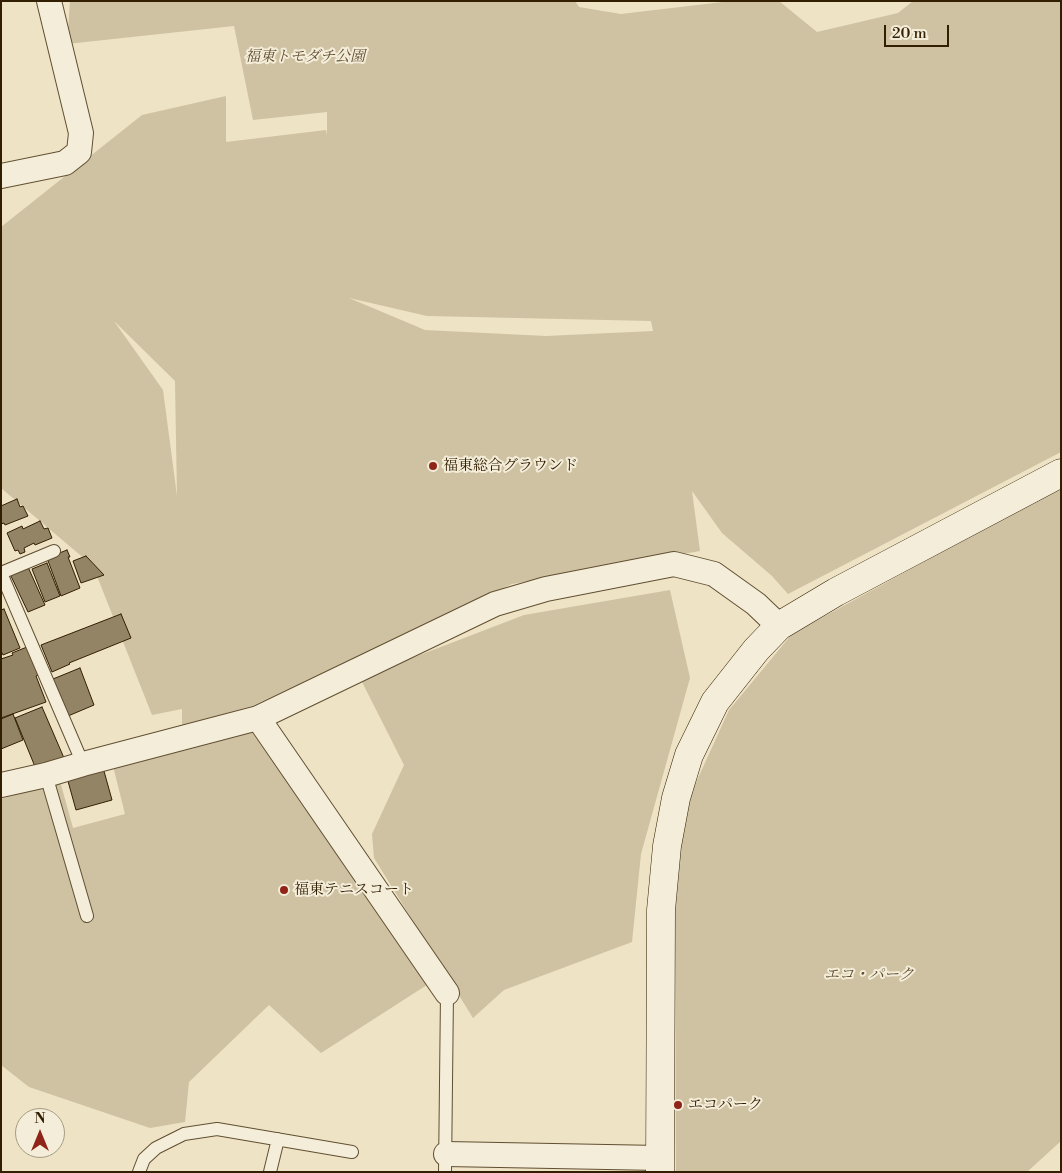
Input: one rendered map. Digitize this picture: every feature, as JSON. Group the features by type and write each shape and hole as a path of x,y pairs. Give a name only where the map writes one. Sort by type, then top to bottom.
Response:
{"street":[{"path":"1,176 64,163 79,152 81,133 49,1"},
{"path":"445,1163 660,1165 661,910 667,846 676,798 690,755 715,702 756,650 780,626 836,592 1061,473"},
{"path":"1,786 258,718 495,604 546,589 674,564 714,574 756,604 780,626"},
{"path":"258,718 447,993"}],"lane":[{"path":"54,552 1,573 83,764"},
{"path":"46,775 87,916"},
{"path":"445,1163 447,993"},
{"path":"139,1172 144,1159 156,1148 184,1134 217,1129 352,1152"},
{"path":"270,1172 278,1139"}],"green space":[{"name":"福東トモダチ公園","path":"70,1 575,1 579,7 621,14 731,1 779,1 817,32 898,13 913,1 1061,1 1061,452 788,594 772,576 722,533 692,491 700,551 512,584 252,706 182,726 182,709 152,715 93,566 1,488 1,227 142,115 226,96 226,142 326,130 327,135 327,112 253,120 234,26 67,44","holes":["349,298 427,316 651,321 653,331 546,336 425,330","114,321 175,381 177,496 163,390"]},
{"name":"エコ・パーク","path":"1061,487 1061,1141 1027,1172 676,1172 675,905 679,846 688,800 729,710 792,634"},
{"path":"670,590 690,678 641,854 632,942 504,990 473,1018 374,858 372,834 404,765 360,678 524,615"},
{"path":"249,728 430,983 321,1053 269,1005 189,1082 185,1122 150,1128 29,1087 1,1065 1,799 60,781 73,828 125,814 113,766"}],"building":[{"path":"17,499 20,507 23,506 28,516 5,525 4,523 1,524 1,506"},
{"path":"40,521 44,529 48,528 52,538 24,548 25,552 20,554 18,550 15,551 7,533 22,526 23,529"},
{"path":"67,550 80,588 61,596 47,558"},
{"path":"86,556 104,575 81,583 73,561"},
{"path":"47,563 60,596 45,602 32,569"},
{"path":"28,567 45,605 28,612 10,574"},
{"path":"4,609 20,648 3,655 1,651 1,610"},
{"path":"121,614 131,638 69,663 52,672 41,645"},
{"path":"27,647 46,702 1,718 1,659"},
{"path":"80,668 94,705 68,716 53,679"},
{"path":"42,707 64,758 36,769 15,718"},
{"path":"13,714 23,740 1,749 1,719"},
{"path":"102,764 112,800 76,810 66,774"}],"place":[{"name":"福東総合グラウンド","path":"433,466"},
{"name":"福東テニスコート","path":"284,890"},
{"name":"エコパーク","path":"678,1105"}]}
